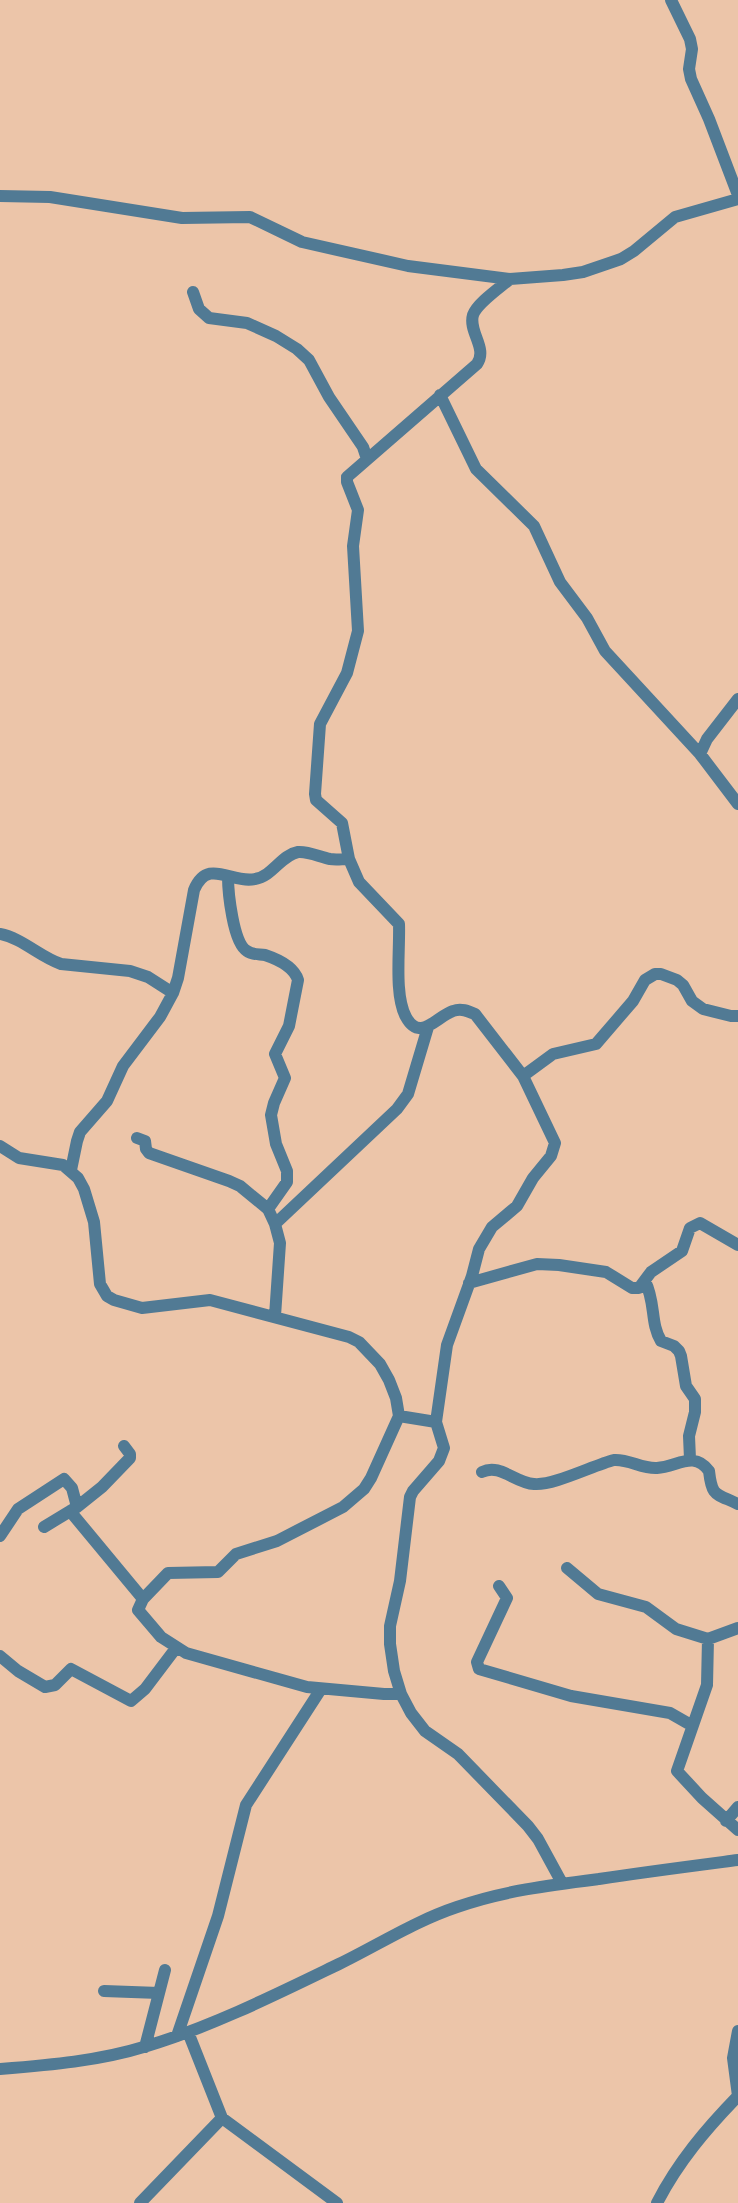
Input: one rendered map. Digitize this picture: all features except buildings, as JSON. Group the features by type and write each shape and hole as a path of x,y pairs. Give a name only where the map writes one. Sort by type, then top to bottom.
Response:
{"street":[{"path":"0,196 51,197 183,219 250,218 302,242 408,266 510,279 583,272 621,259 675,217 738,197 691,79 690,39 671,0"},
{"path":"510,279 478,306 473,315 472,324 481,351 481,358 477,364 350,473 347,482 358,510 353,546 358,631 347,673 320,724 315,794 320,804 342,823 349,859 358,882 399,924 399,975 403,1009 409,1023 421,1029 428,1027 451,1011 467,1010 475,1014 524,1076 553,1137 554,1150 517,1206 492,1227 479,1249 447,1345 436,1422 444,1448 430,1474 410,1497 400,1581 390,1626 390,1644 394,1671 401,1694 411,1713 425,1731 458,1754 528,1826 538,1839 562,1883"},
{"path":"193,292 200,309 209,318 247,323 276,336 297,349 309,360 329,397 363,447 367,459"},
{"path":"440,395 476,469 534,526 560,582 583,612 605,651 700,754 738,804"},
{"path":"700,754 707,739 738,699"},
{"path":"71,1170 76,1141 80,1132 107,1101 123,1066 160,1017 173,993 197,883 208,874 247,880 263,877 296,852 335,859 349,859"},
{"path":"228,876 229,897 240,945 249,953 267,956 287,966 296,974 298,980 288,1030 275,1054 285,1078 272,1108 276,1144 287,1171 287,1182 268,1209"},
{"path":"0,934 61,964 130,971 148,977 173,993"},
{"path":"524,1076 553,1054 596,1044 633,1000 645,980 655,974 677,980 683,985 692,1001 703,1009 738,1016"},
{"path":"275,1224 397,1109 408,1094 428,1027"},
{"path":"137,1138 145,1141 149,1153 240,1186 268,1209 275,1224 280,1250 275,1316"},
{"path":"0,1146 19,1158 57,1163 71,1170 84,1189 93,1215 100,1284 107,1296 142,1308 210,1300 275,1316 349,1337 359,1342 380,1364 396,1398 399,1416 364,1489 344,1507 277,1541 236,1554 218,1572 168,1573 143,1599 138,1610 161,1637 186,1653 263,1676 321,1689 401,1694"},
{"path":"469,1283 537,1264 565,1265 606,1272 632,1288 639,1288 651,1272 682,1251 690,1228 694,1225 700,1224 738,1245"},
{"path":"645,1281 653,1301 656,1332 661,1341 674,1346 679,1351 686,1386 695,1399 695,1412 689,1436 690,1460"},
{"path":"399,1416 436,1422"},
{"path":"44,1527 74,1509 102,1487 130,1458 124,1446"},
{"path":"482,1472 490,1468 496,1469 535,1485 614,1460 656,1468 690,1460 705,1466 709,1471 710,1488 713,1492 738,1504"},
{"path":"0,1536 18,1509 64,1479 72,1488 74,1509 143,1599"},
{"path":"567,1568 598,1594 646,1607 669,1626 708,1639 738,1628"},
{"path":"499,1586 507,1598 477,1662 479,1669 571,1696 670,1713 692,1725"},
{"path":"708,1639 706,1685 676,1771 738,1830"},
{"path":"0,1656 18,1671 45,1687 55,1684 71,1669 131,1701 145,1689 176,1648"},
{"path":"321,1689 246,1805 218,1916 183,2034 222,2118 337,2203"},
{"path":"726,1821 738,1807"},
{"path":"0,2069 82,2061 145,2047 183,2034 278,1992 449,1909 497,1895 562,1883 738,1860"},
{"path":"145,2047 165,1970"},
{"path":"104,1991 159,1993"},
{"path":"657,2203 682,2159 707,2127 738,2096 733,2058 738,2031"},
{"path":"140,2203 222,2118"}]}
